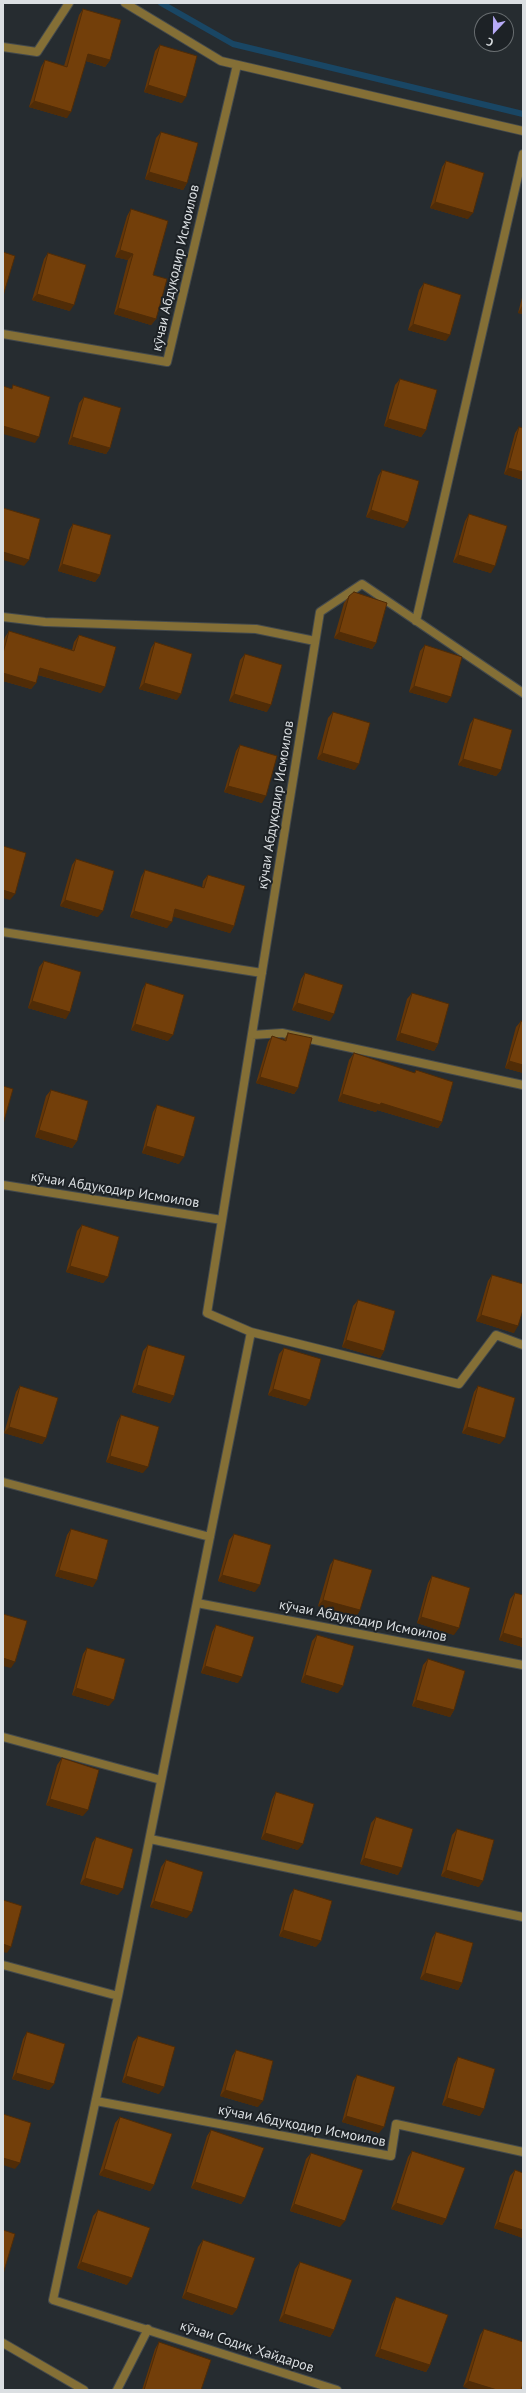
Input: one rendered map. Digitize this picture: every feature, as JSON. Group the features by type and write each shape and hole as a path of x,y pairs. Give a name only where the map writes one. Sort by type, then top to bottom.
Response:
{"street":[{"path":"3,47 37,52 69,3"},
{"path":"125,3 221,61 523,131"},
{"name":"кӯчаи Абдуқодир Исмоилов","path":"3,334 167,362 237,65"},
{"path":"416,621 523,154"},
{"name":"кӯчаи Абдуқодир Исмоилов","path":"523,693 362,584 320,612 207,1313 251,1332 459,1384 496,1335 523,1345"},
{"path":"3,617 45,622 256,630 315,641"},
{"path":"3,932 262,973"},
{"path":"252,1034 282,1033 523,1085"},
{"name":"кӯчаи Абдуқодир Исмоилов","path":"3,1185 222,1220"},
{"path":"117,2390 148,2329 53,2300 118,1996 251,1332"},
{"path":"3,1482 210,1537"},
{"name":"кӯчаи Абдуқодир Исмоилов","path":"197,1603 523,1665"},
{"path":"3,1737 161,1780"},
{"path":"150,1839 523,1917"},
{"path":"3,1965 118,1996"},
{"name":"кӯчаи Абдуқодир Исмоилов","path":"96,2101 391,2156 396,2124 523,2152"},
{"name":"кӯчаи Содиқ Ҳайдаров","path":"148,2329 337,2390"},
{"path":"3,2343 84,2390"}],"building":[{"path":"83,9 121,20 110,60 88,54 71,112 34,101 45,60 67,67"},
{"path":"160,45 197,56 186,97 148,85"},
{"path":"161,132 198,143 187,183 149,172"},
{"path":"446,161 484,173 473,213 435,202"},
{"path":"131,209 168,221 153,275 167,279 156,319 118,308 133,254 120,250"},
{"path":"3,252 15,256 3,296"},
{"path":"48,253 86,265 74,305 37,294"},
{"path":"424,283 461,295 450,335 413,324"},
{"path":"400,379 437,390 426,430 388,419"},
{"path":"13,385 50,397 39,437 3,426 3,386 12,389"},
{"path":"84,397 121,408 110,448 72,437"},
{"path":"519,427 523,428 523,472 508,468"},
{"path":"382,470 419,481 408,522 371,510"},
{"path":"3,508 40,519 29,560 3,552"},
{"path":"469,514 507,526 495,566 458,555"},
{"path":"73,524 111,535 100,575 62,564"},
{"path":"354,592 387,603 376,643 339,632 349,596"},
{"path":"9,631 74,651 79,635 116,647 105,687 40,668 36,683 3,673 3,653"},
{"path":"155,642 192,654 181,694 144,683"},
{"path":"425,645 462,657 451,697 414,686"},
{"path":"245,654 282,665 271,705 234,694"},
{"path":"333,712 370,723 359,764 322,753"},
{"path":"474,718 512,730 501,770 463,759"},
{"path":"240,745 277,756 266,796 228,786"},
{"path":"3,846 26,853 15,894 3,890"},
{"path":"76,859 114,871 103,911 65,900"},
{"path":"145,870 204,888 208,875 245,886 234,926 175,909 172,922 134,911"},
{"path":"44,961 81,972 70,1012 32,1001"},
{"path":"305,973 343,985 334,1014 297,1003"},
{"path":"146,983 184,995 173,1035 135,1024"},
{"path":"412,993 449,1004 438,1044 400,1033"},
{"path":"521,1021 523,1022 523,1065 509,1061"},
{"path":"288,1033 312,1038 298,1088 260,1077 272,1036 286,1041"},
{"path":"354,1053 415,1073 416,1070 453,1082 442,1122 381,1103 380,1105 342,1094"},
{"path":"3,1086 13,1089 3,1124"},
{"path":"51,1090 88,1101 77,1141 39,1130"},
{"path":"157,1105 195,1117 184,1157 146,1146"},
{"path":"82,1225 119,1237 108,1277 70,1266"},
{"path":"492,1275 523,1284 523,1310 518,1326 481,1315"},
{"path":"358,1300 395,1311 384,1351 346,1340"},
{"path":"148,1345 185,1356 174,1396 137,1385"},
{"path":"284,1348 321,1359 310,1400 273,1389"},
{"path":"20,1386 58,1398 46,1438 9,1427"},
{"path":"478,1386 515,1398 505,1438 467,1427"},
{"path":"121,1415 159,1427 148,1467 110,1456"},
{"path":"71,1529 108,1540 97,1580 59,1570"},
{"path":"234,1534 271,1545 260,1585 222,1575"},
{"path":"334,1559 372,1570 360,1610 323,1600"},
{"path":"432,1576 470,1588 459,1628 421,1617"},
{"path":"515,1593 523,1595 523,1639 503,1633"},
{"path":"3,1614 27,1621 15,1662 3,1658"},
{"path":"216,1625 254,1637 242,1677 205,1666"},
{"path":"317,1635 354,1646 343,1686 305,1675"},
{"path":"87,1648 125,1659 114,1700 76,1688"},
{"path":"428,1659 465,1671 454,1710 416,1700"},
{"path":"62,1758 99,1770 88,1810 50,1799"},
{"path":"276,1792 314,1804 303,1844 265,1833"},
{"path":"376,1817 413,1829 402,1868 364,1858"},
{"path":"457,1829 494,1840 483,1881 446,1870"},
{"path":"96,1837 133,1849 123,1889 85,1878"},
{"path":"166,1860 203,1872 192,1912 154,1901"},
{"path":"294,1889 332,1901 321,1941 283,1930"},
{"path":"3,1900 22,1906 11,1947 3,1944"},
{"path":"436,1932 473,1943 462,1983 425,1973"},
{"path":"27,2032 65,2044 54,2084 16,2073"},
{"path":"138,2036 175,2047 164,2087 126,2076"},
{"path":"236,2050 273,2061 263,2101 225,2090"},
{"path":"458,2057 495,2069 484,2109 447,2098"},
{"path":"357,2075 395,2087 384,2127 346,2116"},
{"path":"3,2114 31,2123 20,2163 3,2158"},
{"path":"120,2117 172,2134 154,2185 104,2169"},
{"path":"211,2130 264,2148 245,2198 195,2182"},
{"path":"412,2151 465,2168 446,2219 396,2203"},
{"path":"311,2153 363,2170 345,2221 294,2204"},
{"path":"515,2170 523,2173 523,2230 498,2222"},
{"path":"98,2210 150,2228 132,2278 81,2262"},
{"path":"3,2230 15,2234 3,2274"},
{"path":"203,2240 255,2258 237,2309 186,2292"},
{"path":"300,2262 352,2280 334,2330 284,2314"},
{"path":"396,2297 448,2315 430,2365 380,2349"},
{"path":"484,2329 523,2342 523,2384 521,2390 497,2390 468,2381"},
{"path":"159,2342 211,2360 201,2390 144,2390"}],"waterway":[{"path":"161,3 233,44 523,114"}]}
